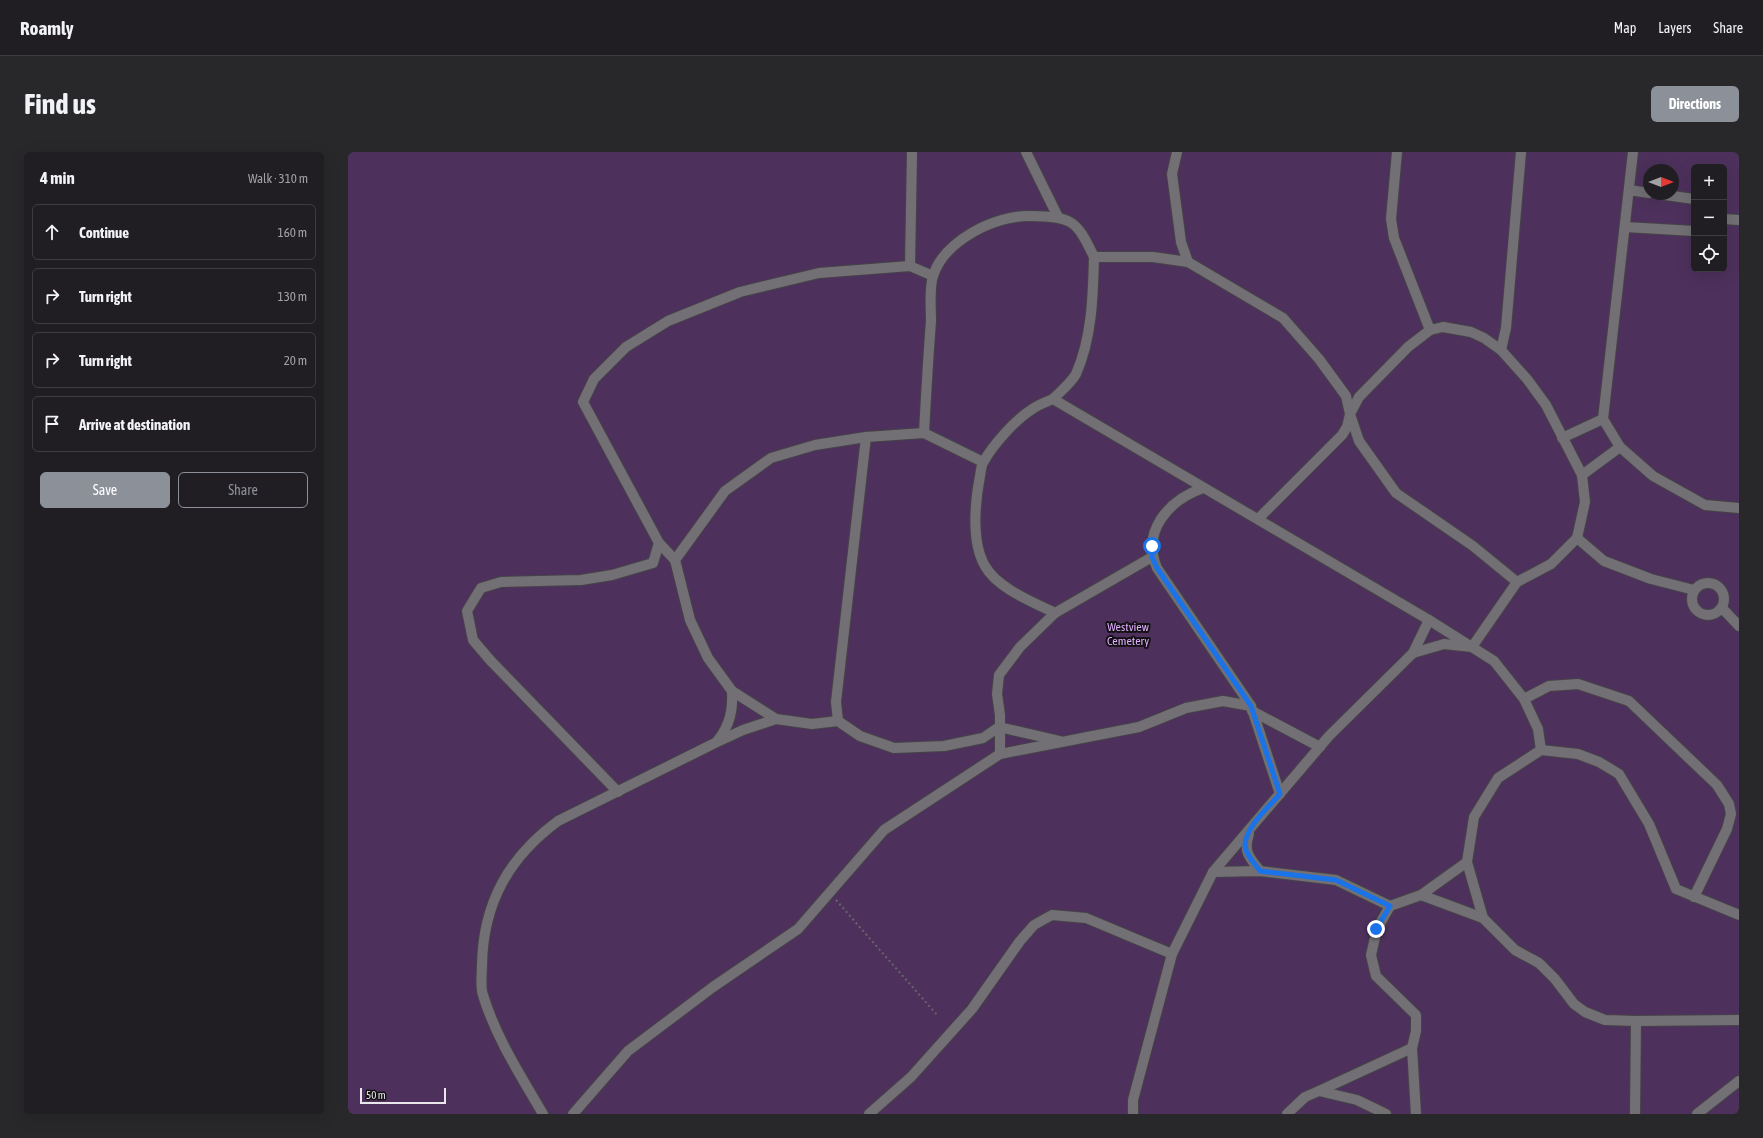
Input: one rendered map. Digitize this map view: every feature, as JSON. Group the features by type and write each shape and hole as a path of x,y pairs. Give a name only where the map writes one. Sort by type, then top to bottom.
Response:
{"lane":[{"path":"910,266 912,152"},
{"path":"1026,152 1058,217"},
{"path":"1177,152 1172,174 1181,242 1188,262"},
{"path":"1397,152 1391,219 1394,238 1430,330"},
{"path":"1501,350 1506,328 1521,152"},
{"path":"1633,152 1603,418 1620,446 1653,476 1705,505 1739,508"},
{"path":"1629,190 1643,192"},
{"path":"1679,197 1691,199"},
{"path":"924,433 933,276 945,253 977,228 1022,215 1058,217 1072,223 1083,235 1094,257 1093,305 1083,350 1075,375 1053,399 1031,410 1005,434 983,462 978,489 975,521 980,554 985,567 994,577 1016,593 1055,613"},
{"path":"1727,219 1739,220"},
{"path":"1625,227 1691,231"},
{"path":"1094,257 1153,257 1188,262 1283,318 1320,359 1346,396 1350,414 1360,441 1396,493 1473,546 1517,582"},
{"path":"933,276 910,266 820,273 740,292 668,321 626,347 594,379 583,402 660,543 675,560 690,620 708,658 732,691 776,719 812,724 838,721 860,736 894,748 944,746 983,738 999,727 1065,742"},
{"path":"1258,519 1342,435 1347,427 1350,414 1360,397 1389,365 1420,336 1430,330 1443,327 1471,332 1484,338 1501,350 1527,379 1546,405 1582,475 1585,502 1576,538 1551,564 1517,582 1472,647"},
{"path":"1053,399 1429,620 1494,661 1524,699 1538,729 1541,750"},
{"path":"1562,438 1603,418"},
{"path":"675,560 725,491 771,458 814,445 866,437 924,433 983,462"},
{"path":"838,721 836,702 866,437"},
{"path":"1582,475 1620,446"},
{"path":"1203,488 1191,493 1163,515 1156,527 1152,546 1152,557 1157,568 1252,709 1280,794"},
{"path":"1576,538 1604,561 1651,579 1694,590"},
{"path":"618,792 490,660 473,640 467,611 481,588 501,582 581,580 612,575 653,563 660,543"},
{"path":"1000,754 1000,715 996,694 999,676 1020,647 1055,613 1152,557"},
{"path":"1705,583 1716,585 1720,588 1724,598 1722,608 1718,612 1708,616 1698,612 1692,603 1694,590 1705,583"},
{"path":"1722,608 1739,626"},
{"path":"1133,1114 1133,1100 1172,954 1213,872 1320,747 1413,653 1429,620"},
{"path":"1413,653 1444,644 1472,647"},
{"path":"1524,699 1549,686 1578,684 1629,701 1717,785 1729,804 1731,814 1727,829 1694,897"},
{"path":"716,742 725,732 729,722 733,706 732,691"},
{"path":"573,1114 628,1051 713,987 798,929 884,830 1000,754 1139,727 1186,708 1223,701 1252,709 1320,747"},
{"path":"543,1114 502,1045 482,994 482,948 492,901 512,867 538,836 558,821 716,742 743,730 776,719"},
{"path":"1483,918 1467,862 1474,817 1498,778 1541,750 1578,754 1599,762 1619,774 1648,824 1676,889 1739,915"},
{"path":"1251,828 1245,845 1249,858 1260,871"},
{"path":"1416,1114 1412,1048 1416,1032 1416,1014 1376,976 1371,955 1376,929 1390,906 1421,895 1467,862"},
{"path":"1213,872 1260,871 1336,880 1390,906"},
{"path":"1421,895 1483,918 1515,950 1539,964 1554,979 1574,1004 1585,1012 1605,1020 1739,1020"},
{"path":"869,1114 911,1077 972,1009 1020,941 1034,925 1052,915 1086,918 1172,954"},
{"path":"1635,1114 1636,1021"},
{"path":"1287,1114 1305,1097 1412,1048"},
{"path":"1696,1114 1739,1081"},
{"path":"1318,1091 1357,1100 1386,1114"}],"path":[{"path":"830,893 938,1016"}],"green space":[{"name":"Westview Cemetery","path":"348,152 1739,152 1739,1114 348,1114"}],"route":[{"path":"1152,546 1152,557 1157,568 1251,706 1280,794 1251,828 1245,845 1249,858 1260,871 1336,880 1376,898 1390,906 1376,929"}]}
